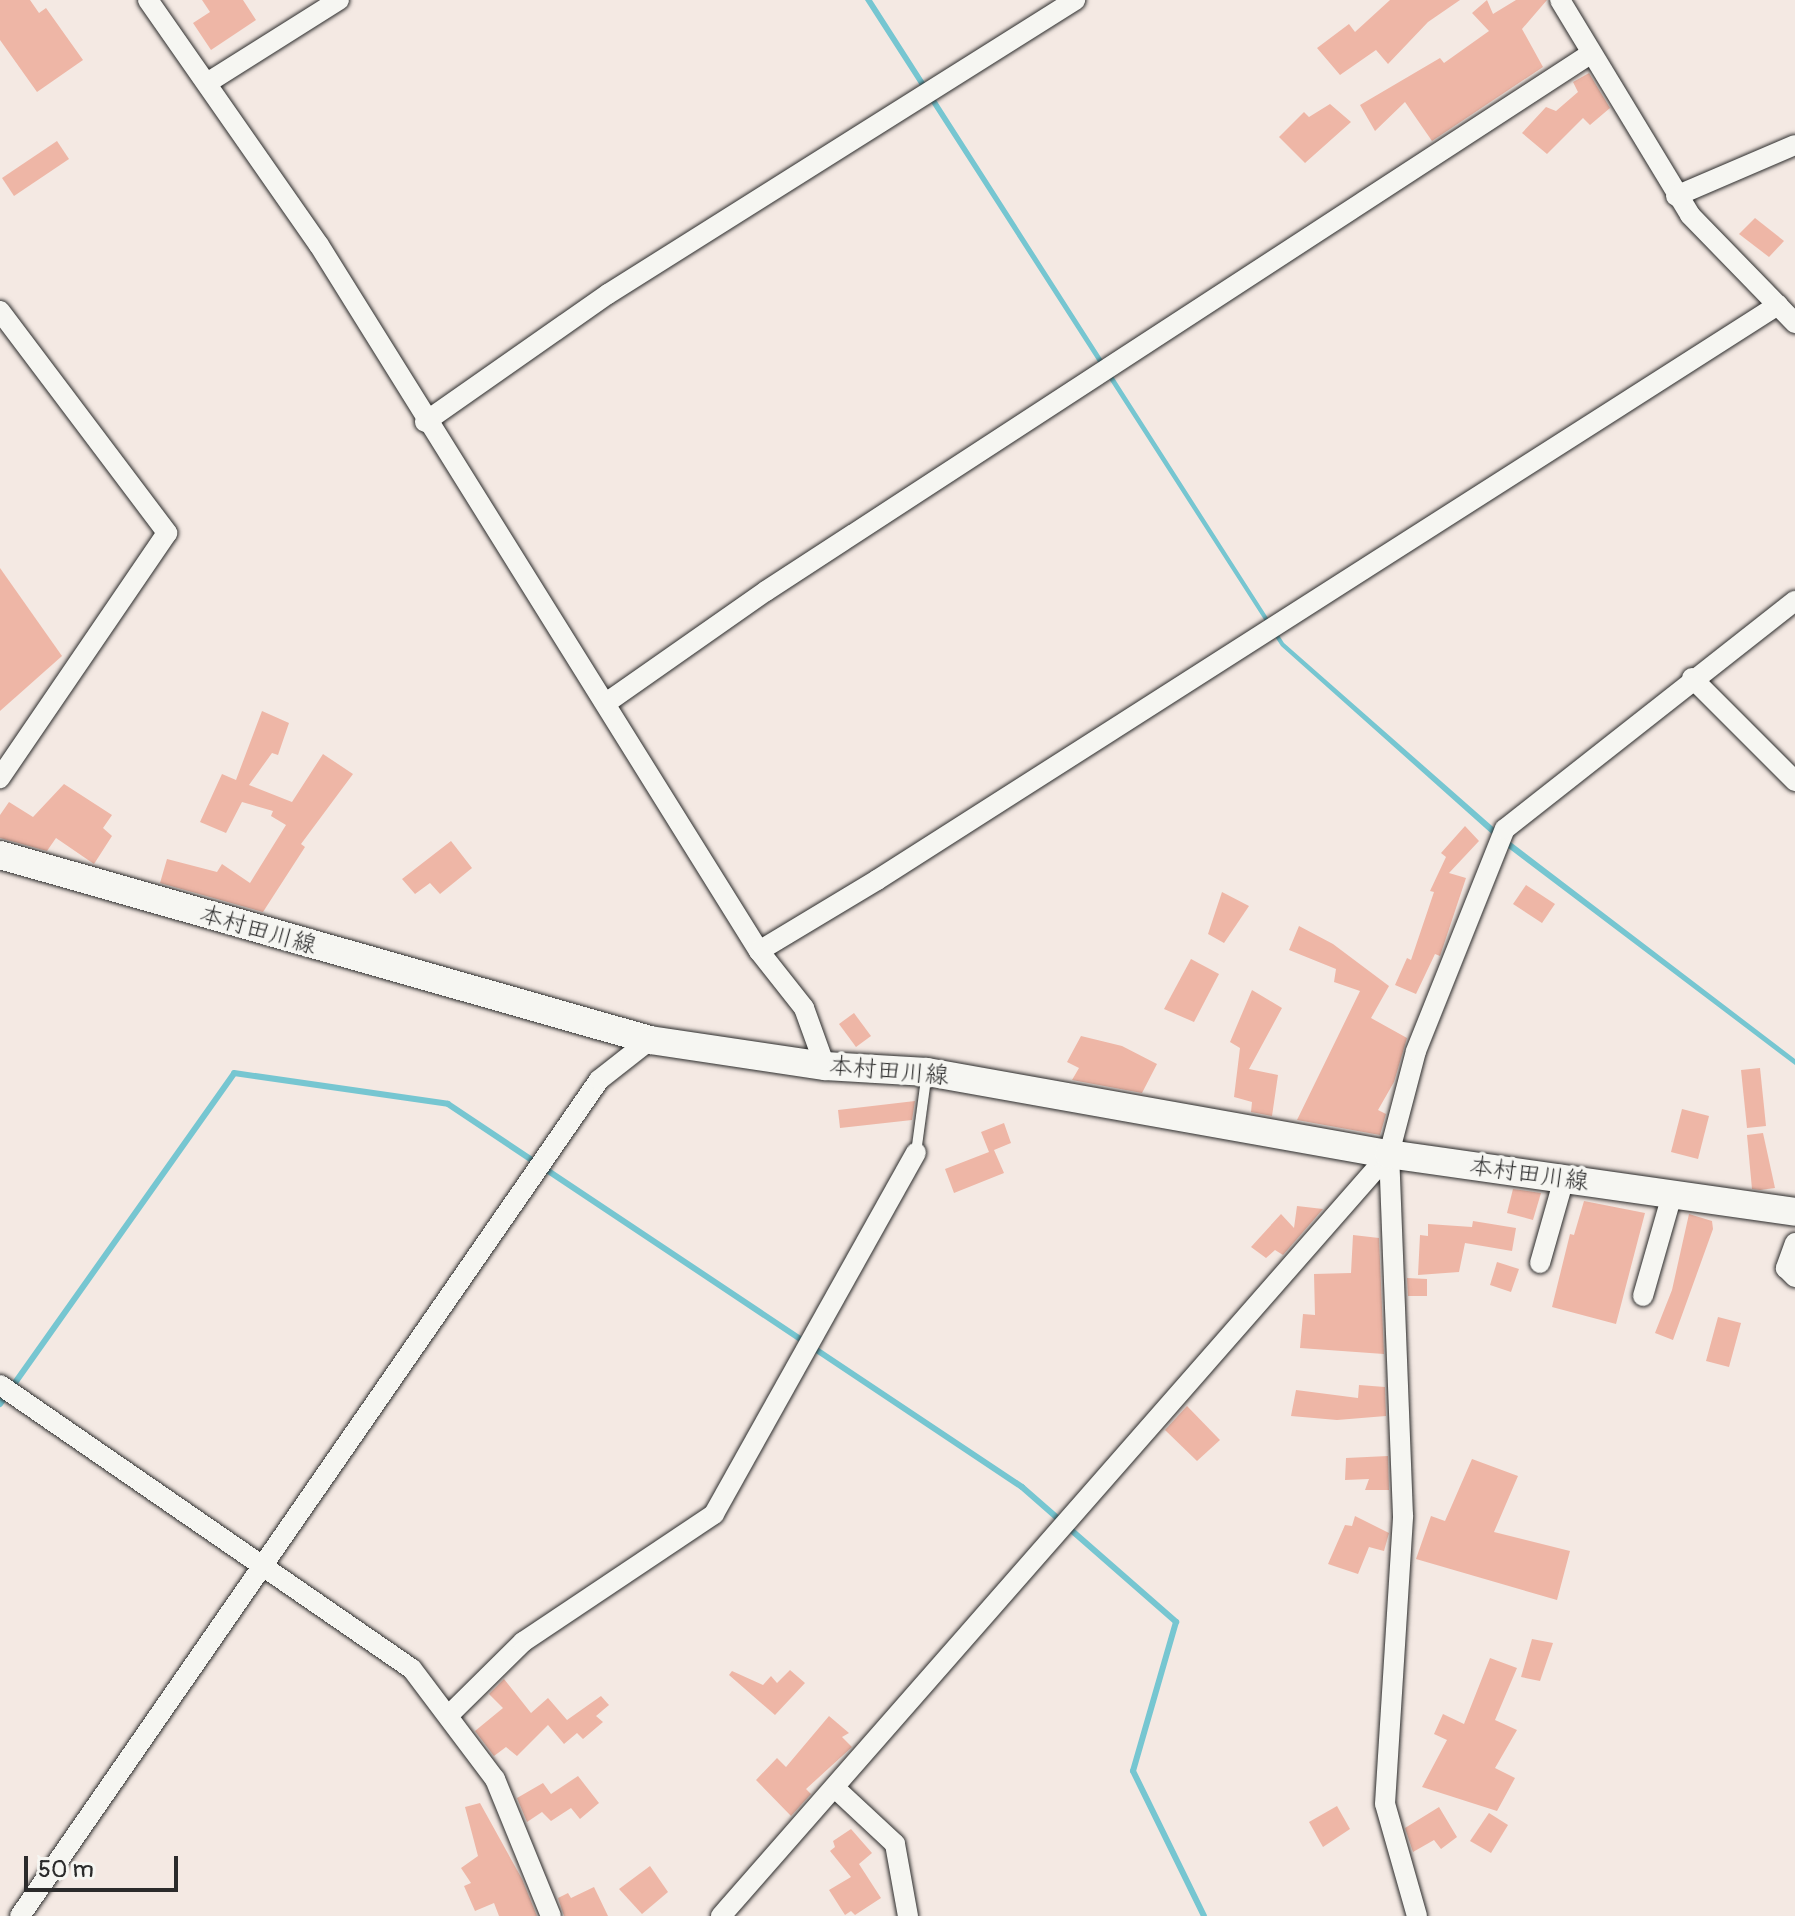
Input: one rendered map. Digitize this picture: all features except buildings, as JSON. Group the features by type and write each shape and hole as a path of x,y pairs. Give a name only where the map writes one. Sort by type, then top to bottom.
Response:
{"main road":[{"name":"本村田川線","path":"3,859 650,1040 825,1066 927,1072 1389,1154 1795,1212"}],"street":[{"path":"148,0 319,245 425,422 606,703 759,951 804,1008 825,1066"},
{"path":"207,83 339,0"},
{"path":"425,422 608,294 1075,0"},
{"path":"1560,0 1676,196 1795,323"},
{"path":"606,703 766,591 1590,54"},
{"path":"1676,196 1795,145"},
{"path":"759,951 972,821 1778,305"},
{"path":"0,311 167,533 0,778"},
{"path":"1417,1916 1385,1804 1403,1516 1389,1154 1416,1051 1449,960 1505,829 1692,678 1795,601"},
{"path":"1692,678 1795,781"},
{"path":"20,1916 599,1080 650,1040"},
{"path":"450,1714 523,1642 714,1514 916,1153"},
{"path":"721,1916 1389,1154"},
{"path":"1540,1263 1564,1179"},
{"path":"1643,1296 1672,1195"},
{"path":"1795,1243 1786,1268 1795,1277"},
{"path":"0,1385 265,1564 412,1669 450,1714 495,1779 551,1916"},
{"path":"835,1788 895,1844 908,1916"}],"lane":[{"path":"916,1153 927,1072"}],"water":[{"path":"865,0 872,0 1284,643 1508,840 1795,1059 1795,1065 1503,844 1281,646"}],"waterway":[{"path":"0,1404 234,1073 448,1104 1022,1487 1176,1622 1133,1771 1204,1916"}]}
